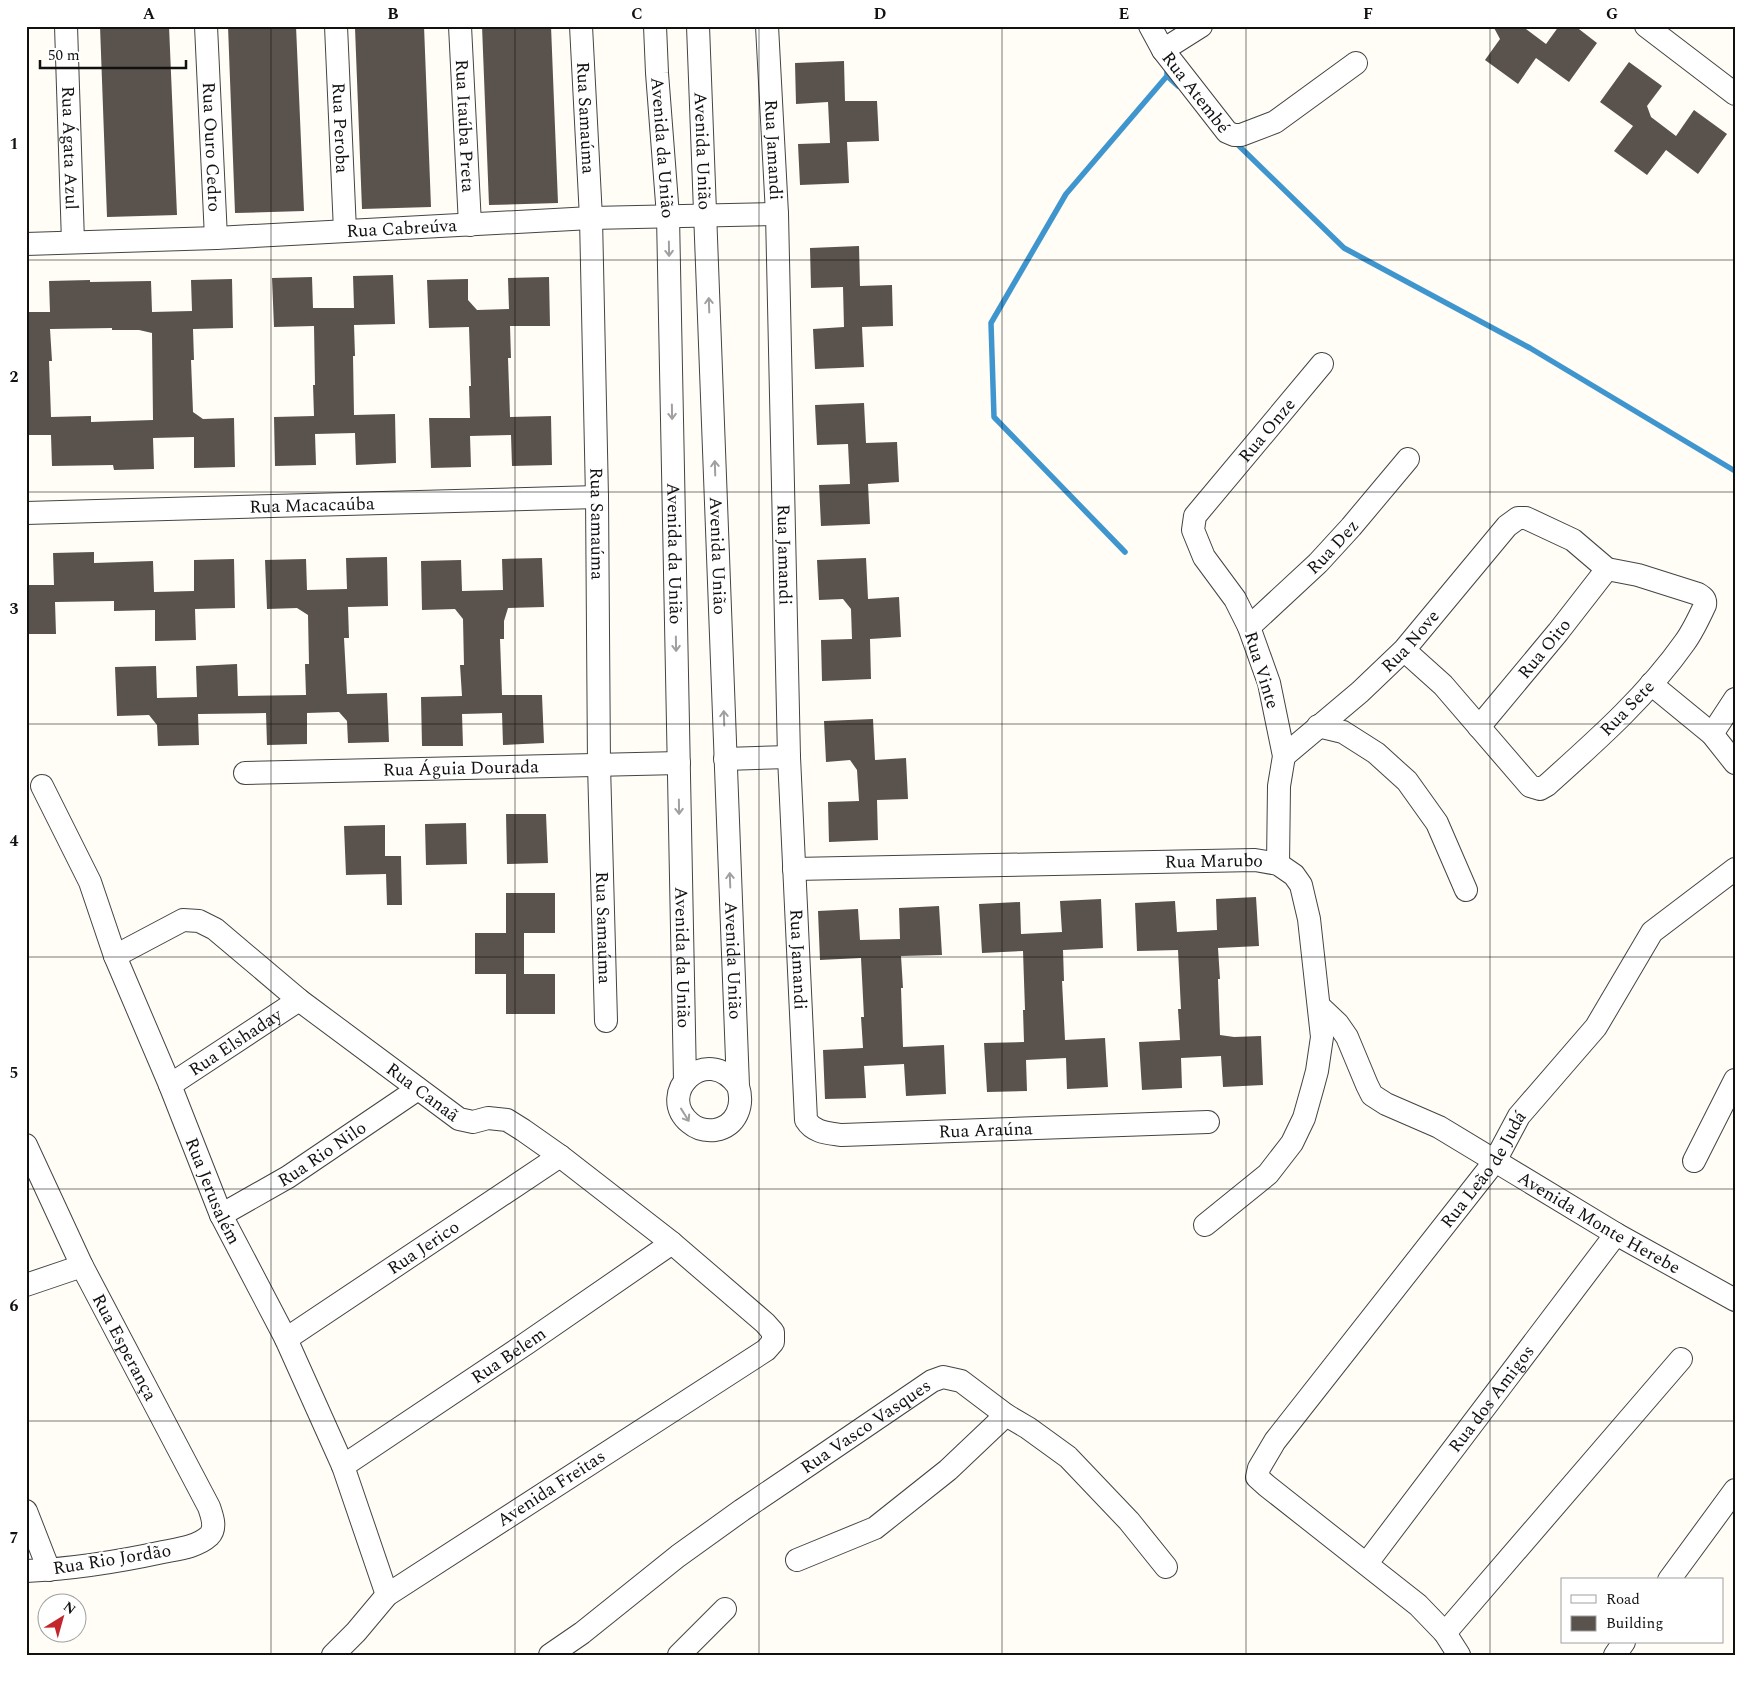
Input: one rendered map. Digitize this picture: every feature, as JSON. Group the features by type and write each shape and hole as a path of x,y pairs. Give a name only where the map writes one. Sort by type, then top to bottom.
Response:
{"street":[{"name":"Rua Ágata Azul","path":"66,26 72,242"},
{"name":"Rua Ouro Cedro","path":"206,26 216,238"},
{"name":"Rua Peroba","path":"336,26 345,231"},
{"name":"Rua Itaúba Preta","path":"460,26 470,225"},
{"name":"Rua Samaúma","path":"582,26 591,218 597,497 599,765 606,1022"},
{"name":"Avenida da União","path":"655,26 668,216 685,1081 680,1090 680,1110 692,1125 711,1131 721,1129 729,1125 736,1117 740,1107 741,1096 738,1086"},
{"name":"Avenida União","path":"698,26 738,1086"},
{"name":"Rua Jamandi","path":"767,26 777,214 789,757 806,1082"},
{"name":"Rua Atembé","path":"1150,26 1163,50 1227,132 1234,135 1241,135 1275,122 1356,64"},
{"path":"1163,50 1201,26"},
{"path":"1646,26 1735,94"},
{"name":"Rua Cabreúva","path":"26,244 216,238 591,218 777,214"},
{"name":"Rua Onze","path":"1212,496 1322,364"},
{"name":"Rua Dez","path":"1249,627 1318,563 1351,528 1408,459"},
{"name":"Rua Vinte","path":"1212,496 1195,516 1193,530 1204,557 1235,599 1249,627 1269,683 1284,756 1280,786 1278,864"},
{"name":"Rua Macacaúba","path":"26,513 597,497"},
{"name":"Rua Nove","path":"1284,756 1360,692 1404,650 1507,526 1518,518 1526,518 1573,540 1607,569"},
{"name":"Rua Sete","path":"1479,726 1530,786 1540,789 1547,785 1619,719 1651,684 1685,642 1706,601 1698,594 1638,575 1607,569"},
{"name":"Rua Oito","path":"1479,726 1558,632 1607,569"},
{"path":"1404,650 1443,685 1479,726"},
{"path":"1651,684 1712,734 1735,763"},
{"path":"1712,734 1735,699"},
{"path":"1318,726 1343,732 1376,752 1407,781 1437,822 1466,890"},
{"path":"726,760 789,757"},
{"name":"Rua Águia Dourada","path":"245,773 678,763"},
{"name":"Rua Jerusalém","path":"42,786 90,882 114,956 170,1086 221,1215 286,1339 343,1466 387,1595"},
{"name":"Rua Marubo","path":"794,869 1255,860 1278,864 1294,875 1301,885 1309,919 1322,1037 1317,1071 1304,1118 1292,1143 1268,1174 1205,1225"},
{"name":"Rua Leão de Judá","path":"1367,1563 1257,1477 1259,1468 1275,1441 1495,1161 1519,1116 1596,1027 1652,932 1735,869"},
{"name":"Rua Canaã","path":"114,956 183,920 199,921 215,929 299,1000 459,1119 474,1122 488,1118 507,1120 560,1156 672,1244 765,1323 773,1332"},
{"name":"Rua Elshaday","path":"170,1086 299,1000"},
{"name":"Avenida Monte Herebe","path":"1319,1006 1338,1024 1347,1037 1366,1085 1372,1095 1386,1104 1439,1127 1616,1234 1735,1300"},
{"path":"685,1081 692,1074 702,1069 713,1068 723,1071 732,1077 738,1086"},
{"path":"1694,1161 1735,1080"},
{"name":"Rua Araúna","path":"806,1082 806,1120 808,1124 819,1131 842,1135 1208,1122"},
{"name":"Rua Rio Nilo","path":"221,1215 288,1177 418,1089"},
{"name":"Rua Esperança","path":"26,1145 82,1266 209,1507 214,1524 210,1535 197,1544"},
{"name":"Rua Jerico","path":"286,1339 560,1156"},
{"name":"Rua dos Amigos","path":"1367,1563 1616,1234"},
{"name":"Rua Belem","path":"343,1466 672,1244"},
{"path":"26,1285 82,1266"},
{"name":"Avenida Freitas","path":"334,1655 387,1595 766,1350 773,1342 773,1332"},
{"path":"1445,1633 1681,1359"},
{"name":"Rua Vasco Vasques","path":"550,1655 678,1556 742,1510 932,1380 943,1377 961,1381 1006,1415 1068,1456 1128,1520 1166,1567"},
{"path":"797,1560 875,1528 948,1470 1006,1415"},
{"path":"1670,1578 1735,1490"},
{"path":"26,1511 49,1570"},
{"name":"Rua Rio Jordão","path":"26,1571 118,1562 197,1544"},
{"path":"1367,1563 1418,1604 1445,1633 1459,1655"},
{"path":"679,1655 725,1609"},
{"path":"1615,1655 1623,1644"}],"building":[{"path":"100,26 169,26 177,215 107,217"},
{"path":"228,26 296,26 304,211 235,213"},
{"path":"424,26 431,207 362,209 355,28"},
{"path":"482,26 551,26 558,203 489,205"},
{"path":"1493,26 1522,26 1546,44 1559,26 1575,26 1597,43 1569,82 1536,58 1518,84 1485,60 1500,39"},
{"path":"844,61 845,101 877,101 879,141 847,142 849,183 800,185 798,144 830,143 828,102 796,104 795,63"},
{"path":"1629,62 1662,86 1647,106 1651,117 1676,136 1694,110 1727,134 1698,174 1666,150 1647,175 1614,151 1633,126 1600,102"},
{"path":"859,246 860,286 892,285 893,326 862,327 864,367 815,369 813,329 844,327 843,287 811,288 810,248"},
{"path":"393,275 395,324 354,325 355,356 353,356 354,415 395,414 396,463 356,465 355,433 315,434 316,465 275,466 274,417 314,416 313,385 315,385 314,326 274,327 272,278 312,277 313,308 354,308 353,276"},
{"path":"549,277 550,326 510,326 511,358 508,358 510,417 551,416 552,465 512,466 511,435 470,436 471,467 431,468 429,418 470,418 469,386 471,386 469,327 429,328 427,280 468,279 468,300 477,310 509,309 508,278"},
{"path":"232,279 233,328 193,329 194,360 191,360 193,412 203,419 234,418 235,467 194,468 194,437 153,438 154,469 114,470 113,465 52,466 51,435 26,435 26,312 50,312 49,281 151,281 152,312 192,311 191,280","holes":["112,328 112,330 139,330 152,333 153,420 91,422 91,416 51,417 49,361 52,361 50,329"]},
{"path":"864,403 866,443 897,442 899,482 868,484 870,524 821,526 819,485 850,484 848,444 817,445 815,405"},
{"path":"94,552 94,563 153,561 154,592 194,591 194,560 234,559 235,608 195,609 196,640 155,641 155,610 114,611 114,601 55,602 56,634 26,634 26,585 54,585 53,553"},
{"path":"387,557 388,606 348,607 349,638 344,638 347,694 387,693 389,742 348,743 347,721 339,712 307,713 307,744 267,745 266,713 198,714 199,745 158,746 157,725 149,715 117,716 115,667 156,666 157,698 197,697 196,666 237,664 238,696 306,695 305,664 309,664 308,615 297,608 267,609 265,560 306,559 307,590 347,589 346,558"},
{"path":"542,558 544,607 508,608 504,621 504,639 500,639 502,695 542,695 544,743 503,745 502,713 462,714 463,746 422,746 421,697 462,696 460,665 464,665 463,619 455,609 422,610 421,561 461,560 462,591 503,590 502,559"},
{"path":"866,558 868,599 899,597 901,637 870,639 871,679 822,681 821,640 852,639 851,609 843,599 819,600 817,560"},
{"path":"873,719 875,760 906,758 908,799 877,800 878,840 829,842 828,802 859,801 857,770 850,760 826,762 824,721"},
{"path":"506,814 546,814 548,863 507,864"},
{"path":"466,823 467,864 426,865 425,824"},
{"path":"385,825 385,856 401,856 402,905 387,905 386,874 346,875 344,826"},
{"path":"506,893 555,893 555,933 524,933 524,974 555,974 555,1014 506,1014 506,974 475,974 475,933 506,933"},
{"path":"1256,897 1259,946 1218,948 1220,1035 1234,1037 1261,1036 1263,1085 1223,1087 1221,1056 1181,1058 1182,1088 1142,1090 1139,1042 1180,1040 1178,1009 1181,1009 1178,950 1137,951 1135,903 1175,901 1177,932 1217,930 1216,899"},
{"path":"1101,899 1103,948 1063,950 1064,981 1062,981 1065,1040 1105,1038 1108,1087 1067,1089 1066,1058 1026,1060 1027,1091 987,1092 984,1043 1024,1042 1023,951 982,953 979,904 1020,902 1021,934 1062,932 1060,901"},
{"path":"939,906 942,955 901,956 903,1047 944,1045 946,1094 906,1096 904,1064 864,1066 866,1098 825,1099 823,1050 863,1048 861,1017 864,1017 861,958 820,960 818,911 858,909 860,940 900,939 899,908"}],"waterway":[{"path":"1125,552 994,417 991,323 1066,194 1167,76 1167,72"},
{"path":"1167,76 1178,86"},
{"path":"1234,141 1344,248 1530,348 1735,471"}]}
